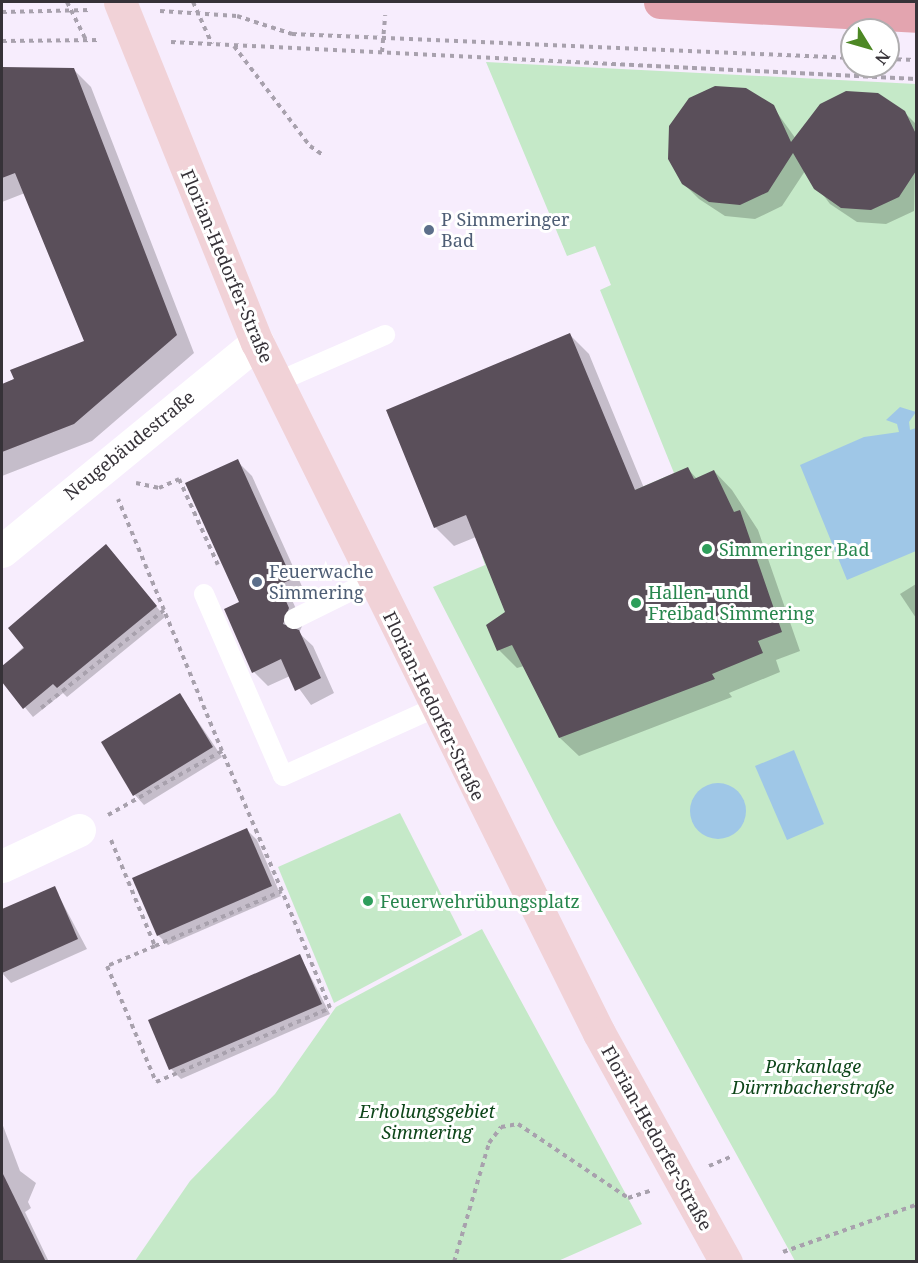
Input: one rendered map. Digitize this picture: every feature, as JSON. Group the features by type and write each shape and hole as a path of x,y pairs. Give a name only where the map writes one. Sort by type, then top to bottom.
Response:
{"main road":[{"path":"660,2 916,16"},
{"name":"Florian-Hedorfer-Straße","path":"121,5 257,342 434,708 599,1033 726,1262"}],"street":[{"name":"Neugebäudestraße","path":"2,551 110,460 257,342"},
{"path":"2,866 91,824"}],"lane":[{"path":"277,382 385,335"},
{"path":"294,619 373,580"},
{"path":"204,594 283,776 434,708"}],"path":[{"path":"68,2 86,40"},
{"path":"193,2 212,44"},
{"path":"2,12 72,10 121,5 237,16 292,34 840,57"},
{"path":"382,52 384,15"},
{"path":"2,41 135,40 916,79"},
{"path":"234,45 310,146 323,155"},
{"path":"900,59 916,60"},
{"path":"110,460 132,488 137,483 159,488 179,479 218,565"},
{"path":"110,460 164,610 222,751 282,891 330,1008 156,1082 107,966 282,891"},
{"path":"41,708 164,610"},
{"path":"155,946 91,824 222,751"},
{"path":"454,1262 489,1143 501,1127 518,1124 562,1149 615,1192 638,1196"},
{"path":"783,1252 916,1205"}],"green space":[{"name":"Simmeringer Bad","path":"486,62 916,84 916,1261 795,1261 555,824 433,587 485,565 482,556 674,473 600,290 611,285 595,246 567,256"},
{"name":"Feuerwehrübungsplatz","path":"400,813 462,935 334,1003 278,867"},
{"name":"Erholungsgebiet Simmering","path":"482,929 642,1224 558,1261 135,1261 190,1181 275,1094 336,1007"}],"water":[{"path":"900,407 916,412 909,422 910,430 916,428 916,551 847,580 800,465 864,437 899,432 897,424 886,420"},
{"path":"794,750 824,824 787,840 755,766"},
{"path":"718,783 729,785 738,791 744,800 746,811 744,822 738,831 729,837 718,839 707,837 698,831 692,822 690,811 692,800 698,791 707,785"}],"building":[{"path":"2,67 74,68 177,335 74,424 2,452 2,384 14,379 10,370 84,341 15,173 2,178"},
{"path":"715,86 746,88 774,105 791,142 820,104 846,91 878,93 905,111 916,134 916,171 899,197 871,210 841,208 814,189 793,153 768,192 740,205 709,202 682,184 668,159 669,126 689,98"},
{"name":"Hallen- und Freibad Simmering","path":"570,333 635,490 688,467 694,479 714,470 734,512 740,510 782,632 758,641 763,653 712,674 715,679 559,738 512,645 497,651 486,625 505,612 466,515 434,528 386,410"},
{"name":"Feuerwache Simmering","path":"238,459 292,579 279,585 289,608 283,624 299,630 321,678 295,691 281,659 252,673 224,609 239,602 185,483"},
{"path":"106,544 157,606 57,688 53,684 23,709 2,682 2,666 24,648 8,628"},
{"path":"180,693 213,747 133,796 101,742"},
{"path":"247,828 272,886 157,936 132,878"},
{"path":"55,886 78,939 2,973 2,909"},
{"path":"300,954 322,1004 169,1070 148,1020"},
{"path":"2,1172 46,1262 2,1262"}],"place":[{"name":"P Simmeringer Bad","path":"429,230"},
{"name":"Simmeringer Bad","path":"707,549"},
{"name":"Feuerwache Simmering","path":"257,582"},
{"name":"Hallen- und Freibad Simmering","path":"636,603"},
{"name":"Feuerwehrübungsplatz","path":"368,901"}],"park label":[{"name":"Parkanlage Dürrnbacherstraße","path":"813,1077"}]}
